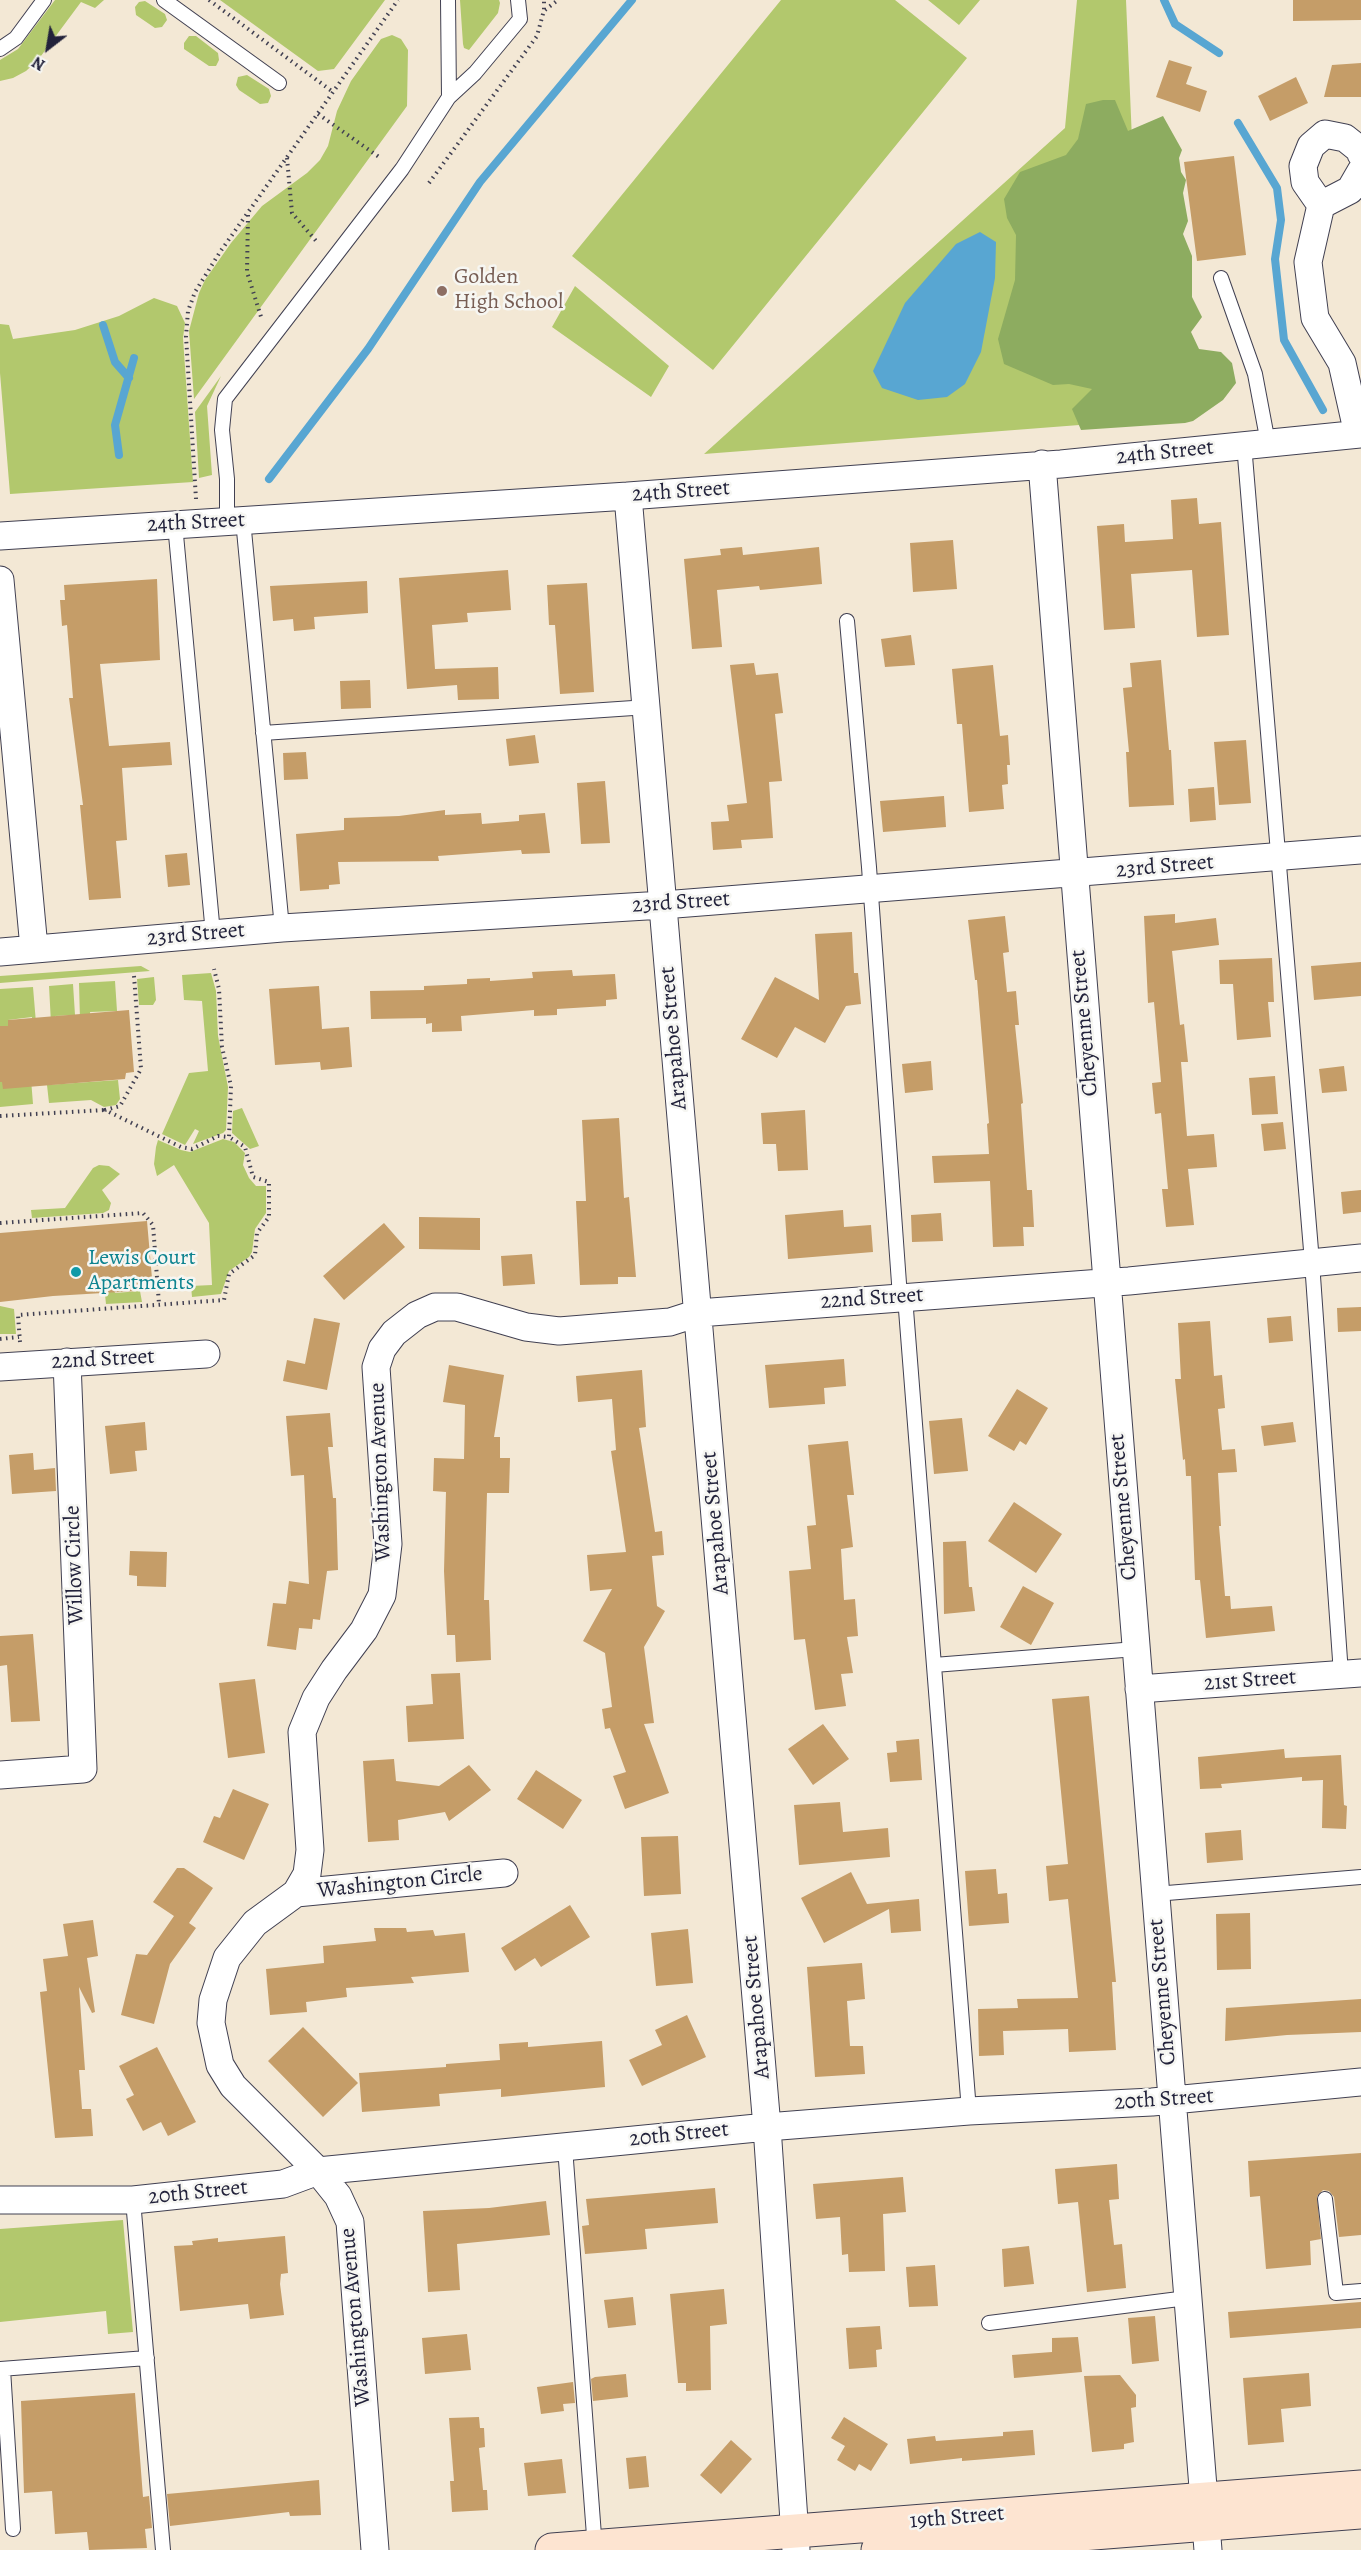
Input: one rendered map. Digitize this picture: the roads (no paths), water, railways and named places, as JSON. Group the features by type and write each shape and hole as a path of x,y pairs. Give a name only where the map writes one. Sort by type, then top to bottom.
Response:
{"main road":[{"name":"19th Street","path":"552,2550 1206,2524 1361,2487"},
{"name":"19th Street","path":"878,2550 1361,2512"}],"street":[{"path":"1322,205 1305,182 1303,166 1311,146 1325,134 1345,138 1360,150 1361,154"},
{"path":"1359,434 1342,363 1315,318 1308,262 1322,205 1350,190 1361,171"},
{"name":"24th Street","path":"0,536 628,496 1042,464 1359,434"},
{"name":"Cheyenne Street","path":"1042,464 1206,2524"},
{"name":"Arapahoe Street","path":"628,496 648,707 767,2127 795,2541"},
{"path":"0,580 34,948"},
{"name":"23rd Street","path":"0,952 282,928 663,905 1361,850"},
{"name":"22nd Street","path":"394,1333 417,1315 435,1307 457,1307 526,1327 559,1331 670,1322 698,1314 1106,1282 1361,1258"},
{"name":"Washington Avenue","path":"375,2550 350,2222 338,2196 318,2171 233,2086 220,2065 211,2023 213,2000 227,1959 255,1923 296,1893 307,1874 310,1850 302,1732 316,1698 364,1630 382,1595 388,1544 376,1366 382,1349 394,1333"},
{"name":"22nd Street","path":"12,1366 206,1354"},
{"name":"Willow Circle","path":"0,1775 83,1769 67,1362"},
{"name":"21st Street","path":"1139,1689 1351,1673"},
{"name":"Washington Circle","path":"296,1893 504,1872"},
{"name":"20th Street","path":"0,2200 133,2200 283,2184 318,2171 767,2127 969,2111 1171,2100 1361,2082"}],"lane":[{"path":"0,49 16,38 44,0"},
{"path":"164,0 279,83"},
{"path":"448,0 449,97"},
{"path":"282,928 263,734 235,521 227,479 222,430 225,399 402,169 449,97 475,73 520,19 518,0"},
{"path":"1221,278 1255,374 1256,444 1279,856 1312,1262 1351,1673"},
{"path":"175,524 213,934"},
{"path":"847,621 969,2111"},
{"path":"263,734 648,707"},
{"path":"934,1665 1136,1649"},
{"path":"1155,1894 1361,1877"},
{"path":"565,2147 595,2548"},
{"path":"1325,2199 1336,2292 1361,2291"},
{"path":"133,2200 163,2550"},
{"path":"989,2323 1187,2298"},
{"path":"13,2529 6,2505 1,2369 147,2358"}],"water":[{"path":"980,232 996,242 995,278 981,352 965,384 947,397 918,400 882,388 873,371 905,303 956,244"}],"waterway":[{"path":"269,479 368,349 480,182 632,0"},
{"path":"1164,0 1175,24 1219,53"},
{"path":"1238,123 1277,188 1281,220 1275,259 1284,340 1323,410"},
{"path":"103,325 115,362 129,378"},
{"path":"119,455 115,425 134,358"}],"place":[{"name":"Golden High School","path":"442,291"},
{"name":"Lewis Court Apartments","path":"76,1272"}]}
